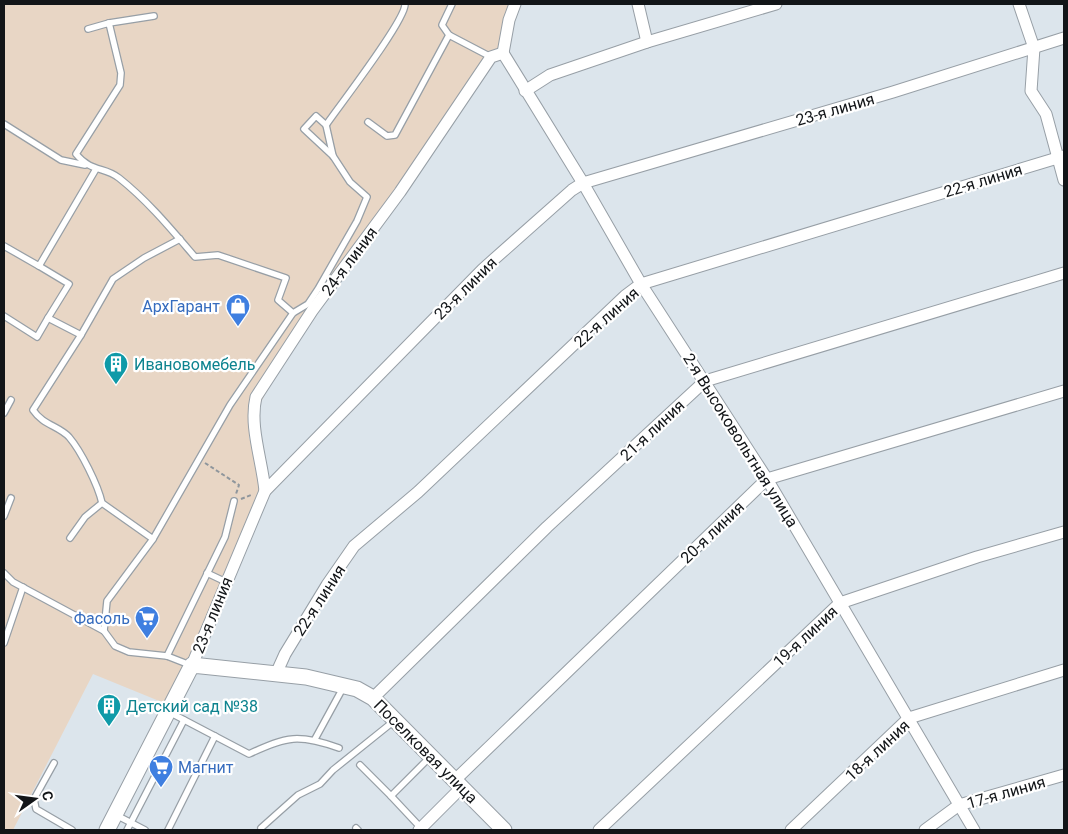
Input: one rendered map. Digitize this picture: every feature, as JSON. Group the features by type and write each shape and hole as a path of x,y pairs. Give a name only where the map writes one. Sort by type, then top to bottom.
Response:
{"street":[{"path":"491,57 503,54 509,20 515,4"},
{"path":"638,4 647,42"},
{"path":"526,91 550,75 647,42 776,4"},
{"path":"1019,4 1034,48 1031,91 1046,114 1061,157 1064,180"},
{"name":"23-я линия","path":"107,830 192,666 265,491 483,269 572,190 583,183 893,92 1064,38"},
{"name":"2-я Высоковольтная улица","path":"503,54 583,183 641,284 767,479 974,830"},
{"name":"24-я линия","path":"265,491 262,463 252,411 256,397 312,311 400,192 491,57"},
{"name":"22-я линия","path":"276,674 285,654 327,584 354,546 418,492 625,296 641,284 1061,157"},
{"name":"21-я линия","path":"373,698 547,527 704,381 1064,273"},
{"name":"20-я линия","path":"420,829 459,784 767,479 1064,391"},
{"name":"19-я линия","path":"599,830 840,603 977,556 1064,532"},
{"name":"Поселковая улица","path":"192,666 276,674 358,689 373,698 396,720 504,830"},
{"name":"18-я линия","path":"791,830 909,718 1064,670"},
{"name":"17-я линия","path":"925,830 959,805 1064,775"}],"lane":[{"path":"326,125 405,10 405,4"},
{"path":"452,4 442,25 450,36 491,57"},
{"path":"88,29 109,23 154,16"},
{"path":"85,165 76,154 120,85 121,74 109,23"},
{"path":"368,122 387,136 395,135 450,36"},
{"path":"104,631 107,601 153,539 230,405 293,313 308,304 318,289 357,220 367,197 350,182 333,156 304,129 316,116 326,125 333,156"},
{"path":"4,124 61,160 85,165 116,176 144,198 195,257 218,255 286,278 278,300 293,313"},
{"path":"39,266 96,169"},
{"path":"153,539 102,502 98,486 68,436 40,420 33,410 81,335 113,279 144,258 180,239"},
{"path":"4,246 68,284 37,337 4,316"},
{"path":"48,318 81,335"},
{"path":"4,414 11,400"},
{"path":"4,516 12,498"},
{"path":"167,656 224,537 234,501"},
{"path":"70,538 85,517 102,502"},
{"path":"4,573 23,587 104,631 115,646 129,652 167,656 192,666"},
{"path":"207,574 226,582"},
{"path":"4,643 23,587"},
{"path":"315,739 344,685"},
{"path":"168,711 249,754 274,742 294,738 315,739 339,748"},
{"path":"126,830 184,720"},
{"path":"261,828 298,795 320,784 333,770 396,720"},
{"path":"168,830 215,736"},
{"path":"391,796 432,756"},
{"path":"54,763 34,799 36,809 72,830"},
{"path":"360,765 420,829"},
{"path":"115,815 145,830"}],"path":[{"path":"199,459 239,485 234,501"},
{"path":"234,501 265,491"}],"shaded area":[{"path":"4,4 517,4 499,58 472,83 440,139 377,233 291,344 252,420 249,438 260,466 260,499 169,705 93,674 13,830 4,830"}],"place":[{"name":"АрхГарант","path":"238,327"},
{"name":"Ивановомебель","path":"116,385"},
{"name":"Фасоль","path":"147,639"},
{"name":"Детский сад №38","path":"109,727"},
{"name":"Магнит","path":"161,788"}]}
